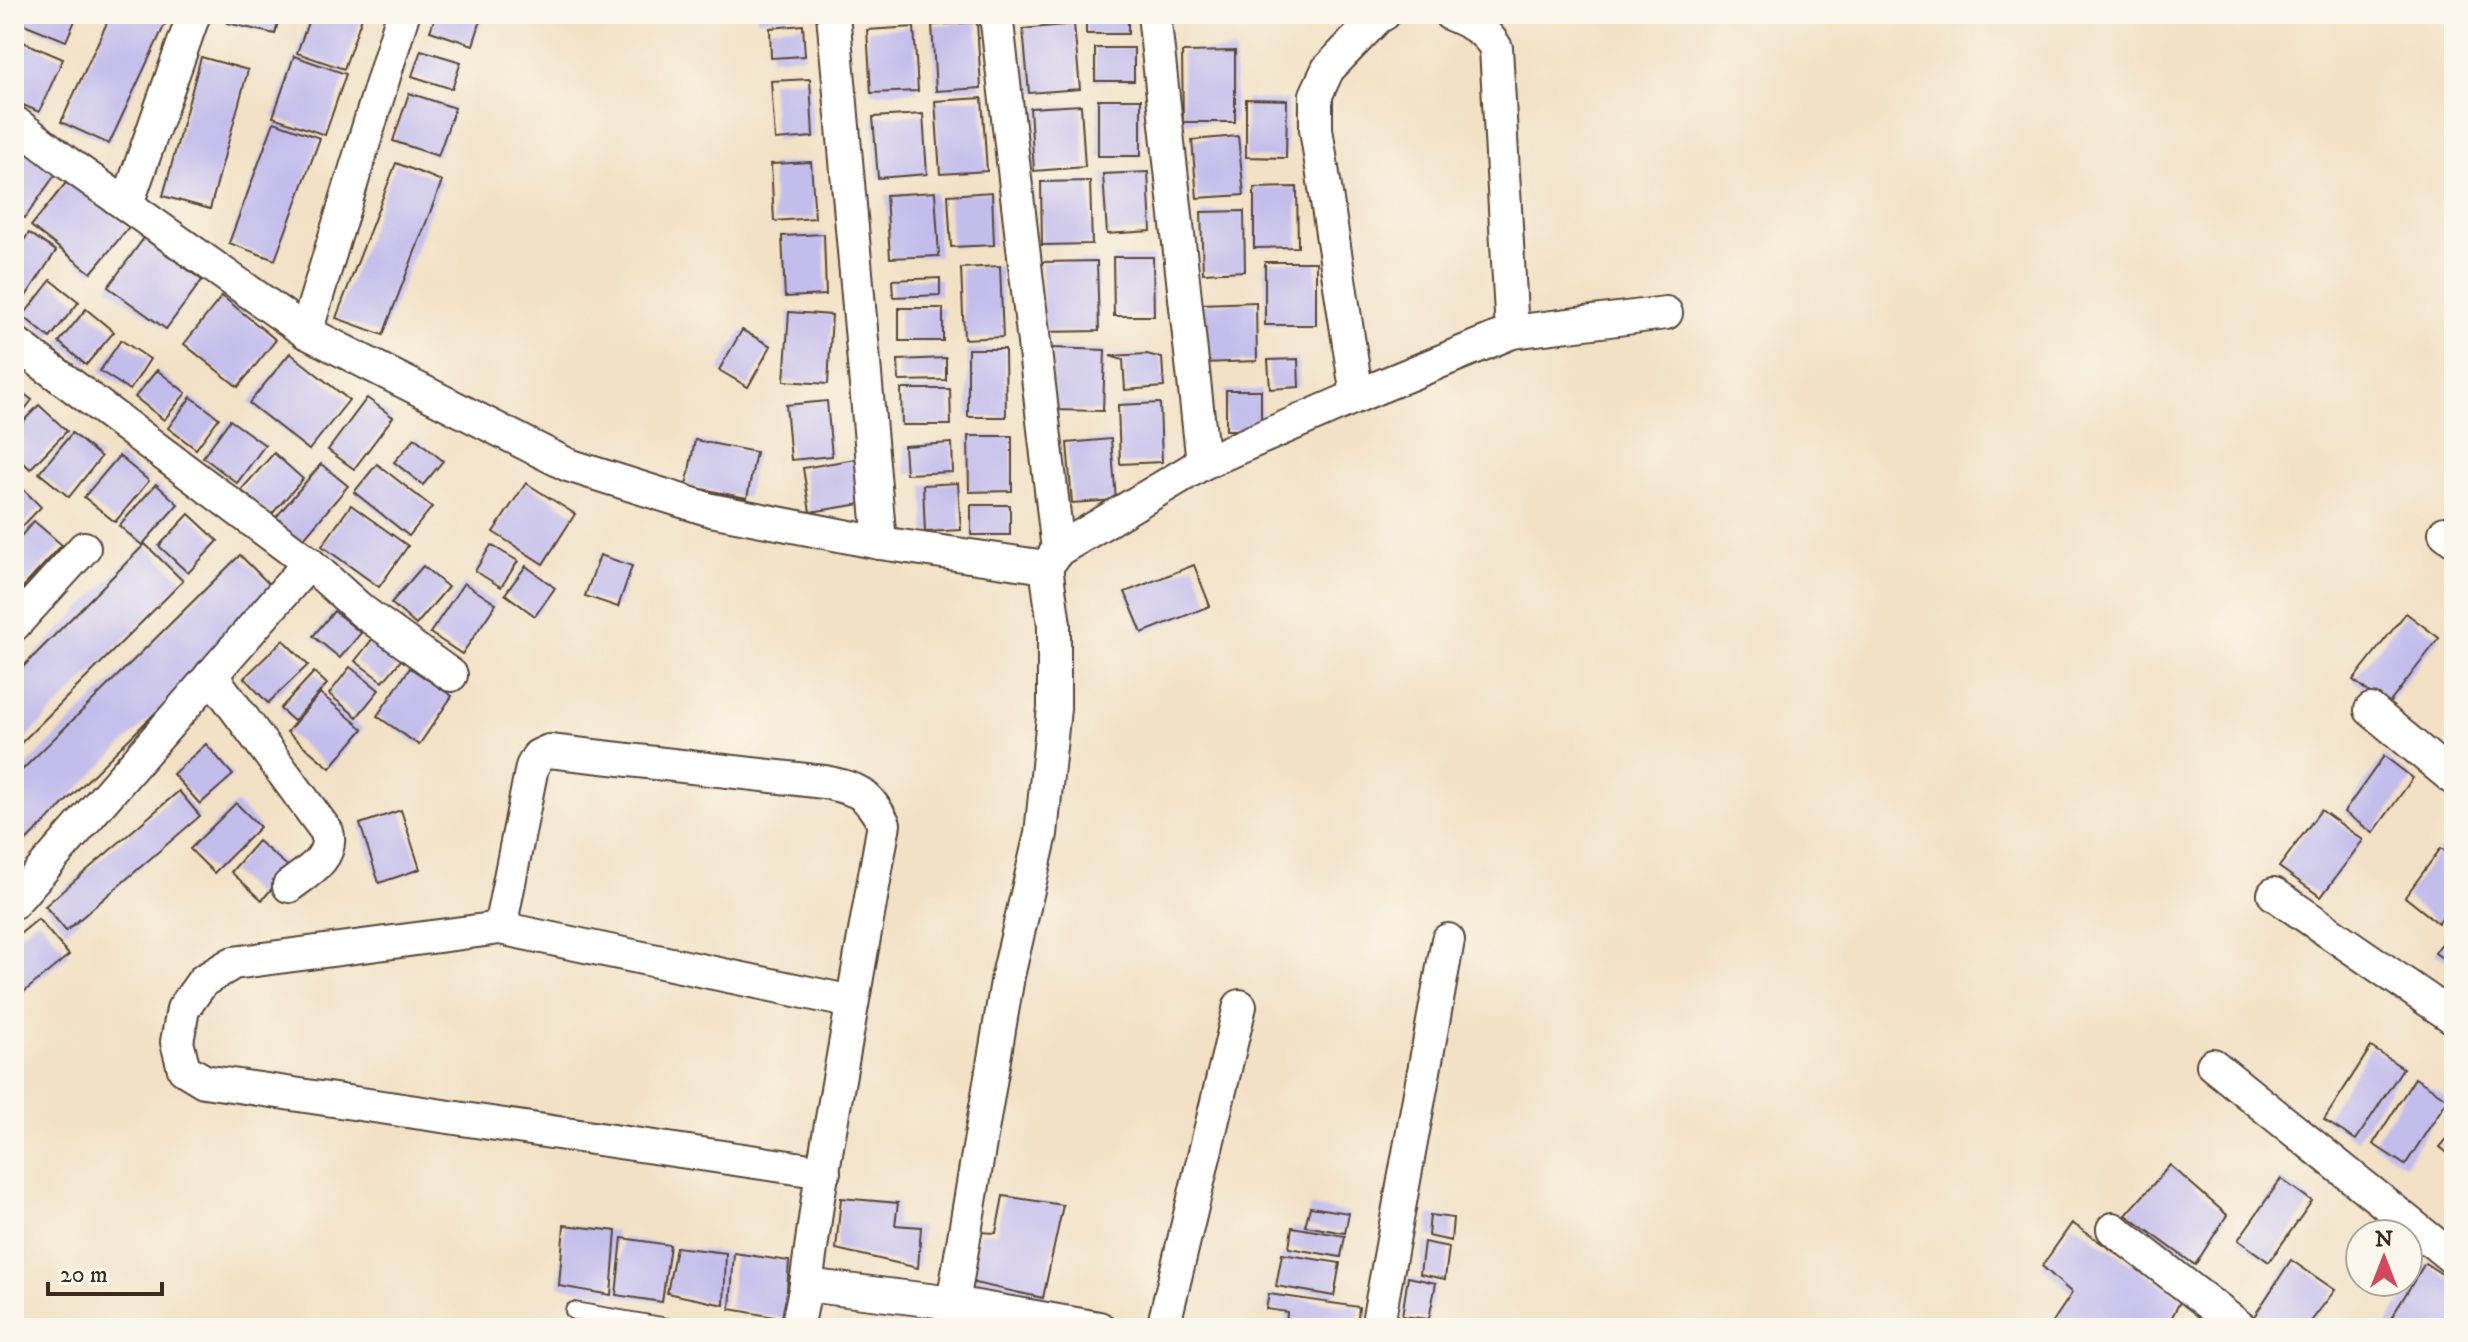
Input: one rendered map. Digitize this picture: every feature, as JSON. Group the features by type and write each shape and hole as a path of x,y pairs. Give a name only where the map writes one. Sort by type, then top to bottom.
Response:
{"street":[{"path":"127,204 194,14"},
{"path":"306,332 403,14"},
{"path":"833,14 880,543"},
{"path":"952,1316 1008,976 1041,834 1054,708 1052,559 996,14"},
{"path":"1154,14 1203,463"},
{"path":"1357,396 1316,129 1316,95 1328,69 1384,14"},
{"path":"1450,14 1475,25 1496,48 1512,332"},
{"path":"14,122 306,332 568,465 711,510 880,543 1052,559 1203,463 1512,332 1666,313"},
{"path":"14,342 309,563 362,611 451,675"},
{"path":"14,625 84,548"},
{"path":"14,902 309,563"},
{"path":"211,675 327,832 327,852 289,886"},
{"path":"2371,710 2454,779"},
{"path":"500,928 532,767 543,753 832,784 862,793 875,807 884,824 797,1328"},
{"path":"2274,894 2454,1018"},
{"path":"824,1172 204,1081 184,1069 177,1042 183,1009 203,981 233,963 500,928 852,1002"},
{"path":"1377,1328 1448,940"},
{"path":"1163,1328 1240,1006"},
{"path":"2213,1065 2454,1259"},
{"path":"2113,1229 2241,1328"},
{"path":"806,1285 952,1316 1099,1328"}],"lane":[{"path":"574,1311 673,1328"}],"building":[{"path":"14,14 78,14 66,41 14,20"},
{"path":"111,14 149,14 166,22 109,144 61,122"},
{"path":"230,14 280,14 275,34 227,23"},
{"path":"311,14 363,14 344,69 297,53"},
{"path":"436,14 483,14 473,45 430,31"},
{"path":"756,14 796,14 796,16 757,20"},
{"path":"1086,14 1128,14 1128,34 1086,34"},
{"path":"977,22 981,88 936,91 932,25"},
{"path":"1074,24 1080,89 1029,93 1023,29"},
{"path":"803,25 805,56 771,58 770,28"},
{"path":"914,27 918,91 871,93 867,30"},
{"path":"14,38 63,59 39,112 14,101"},
{"path":"1095,48 1134,48 1134,81 1095,81"},
{"path":"421,50 461,62 452,89 412,76"},
{"path":"1235,51 1235,122 1183,122 1182,52"},
{"path":"294,56 346,74 325,135 273,117"},
{"path":"201,57 248,70 210,209 163,196"},
{"path":"810,79 813,137 775,140 771,81"},
{"path":"409,93 455,108 438,156 393,141"},
{"path":"982,98 987,171 940,174 935,101"},
{"path":"1098,99 1141,99 1141,156 1098,156"},
{"path":"1246,99 1287,100 1286,158 1246,157"},
{"path":"1081,105 1085,167 1034,171 1030,108"},
{"path":"923,114 927,174 878,178 873,117"},
{"path":"274,122 320,138 275,260 229,243"},
{"path":"1238,136 1244,195 1197,198 1192,140"},
{"path":"14,141 57,172 25,218 14,210"},
{"path":"811,162 815,218 774,221 771,164"},
{"path":"396,163 442,181 383,335 336,318"},
{"path":"1148,172 1151,231 1107,234 1103,174"},
{"path":"69,179 129,227 91,273 31,226"},
{"path":"1090,181 1092,244 1042,245 1041,182"},
{"path":"1297,187 1298,247 1254,248 1254,188"},
{"path":"935,192 939,256 890,258 886,195"},
{"path":"992,192 994,245 951,247 948,195"},
{"path":"1244,211 1245,271 1203,273 1201,212"},
{"path":"29,233 56,251 20,305 14,301 14,255"},
{"path":"824,234 826,295 785,297 782,236"},
{"path":"144,238 202,280 166,329 108,287"},
{"path":"1113,257 1153,257 1154,316 1114,316"},
{"path":"1097,261 1099,331 1043,332 1042,262"},
{"path":"1265,262 1316,262 1316,325 1265,325"},
{"path":"1000,266 1003,337 964,339 961,268"},
{"path":"940,278 940,295 893,297 892,280"},
{"path":"51,280 79,302 50,338 23,316"},
{"path":"222,296 276,340 238,387 184,344"},
{"path":"1256,302 1257,361 1202,363 1200,304"},
{"path":"899,308 943,308 943,341 899,341"},
{"path":"86,309 114,332 86,365 59,342"},
{"path":"789,312 832,315 828,384 784,381"},
{"path":"742,330 771,346 748,387 719,370"},
{"path":"121,340 150,359 130,390 100,371"},
{"path":"1052,348 1105,350 1103,411 1050,410"},
{"path":"968,349 1005,349 1006,417 968,417"},
{"path":"290,353 349,400 309,450 249,403"},
{"path":"1147,354 1162,358 1164,387 1125,390 1123,360 1110,356"},
{"path":"946,358 946,380 899,381 898,360"},
{"path":"1298,359 1299,387 1270,389 1268,360"},
{"path":"157,370 186,393 164,420 135,397"},
{"path":"14,386 32,400 14,423"},
{"path":"901,389 950,389 951,425 902,425"},
{"path":"1226,390 1261,390 1261,430 1226,430"},
{"path":"191,397 219,418 196,449 168,428"},
{"path":"367,398 393,417 354,469 328,450"},
{"path":"827,401 832,456 791,460 786,405"},
{"path":"1160,403 1162,462 1120,464 1118,405"},
{"path":"39,405 67,431 30,469 14,453 14,431"},
{"path":"230,420 265,445 237,483 203,457"},
{"path":"72,433 101,457 69,497 39,473"},
{"path":"968,436 1012,436 1012,491 969,492"},
{"path":"415,438 443,461 423,485 394,462"},
{"path":"1111,439 1116,500 1072,503 1067,443"},
{"path":"695,440 756,452 747,498 686,486"},
{"path":"952,443 953,472 906,474 904,446"},
{"path":"274,453 303,479 271,515 241,490"},
{"path":"119,456 149,481 115,522 84,497"},
{"path":"867,457 874,502 810,512 803,468"},
{"path":"321,464 348,486 299,544 272,522"},
{"path":"377,464 432,507 409,536 354,492"},
{"path":"526,483 575,514 543,564 493,532"},
{"path":"958,483 961,530 925,532 923,485"},
{"path":"156,484 178,504 142,545 119,526"},
{"path":"22,488 41,507 14,535 14,496"},
{"path":"351,505 408,546 379,587 322,546"},
{"path":"971,505 1010,505 1010,535 971,535"},
{"path":"189,514 218,541 188,573 159,546"},
{"path":"34,521 62,545 14,597 14,544"},
{"path":"145,544 183,581 14,750 14,676"},
{"path":"491,545 518,561 501,587 475,571"},
{"path":"240,555 277,592 14,853 14,778"},
{"path":"600,555 632,566 618,607 585,596"},
{"path":"1194,565 1210,606 1142,633 1125,592"},
{"path":"423,566 448,587 416,625 391,603"},
{"path":"526,566 555,588 535,616 505,594"},
{"path":"464,583 496,604 462,654 430,633"},
{"path":"334,611 361,633 340,658 313,636"},
{"path":"2406,613 2439,638 2387,706 2353,680"},
{"path":"374,637 402,659 383,682 355,661"},
{"path":"283,640 308,665 268,703 244,678"},
{"path":"350,667 379,690 357,717 329,694"},
{"path":"410,668 452,696 419,745 377,716"},
{"path":"314,672 327,684 294,721 280,709"},
{"path":"320,693 363,729 330,768 287,732"},
{"path":"206,744 233,775 200,804 173,774"},
{"path":"2384,756 2413,778 2373,833 2344,812"},
{"path":"179,791 200,816 66,931 45,906"},
{"path":"236,803 260,827 214,873 190,849"},
{"path":"401,810 420,869 379,883 360,824"},
{"path":"2321,810 2363,840 2321,897 2279,867"},
{"path":"258,841 290,868 262,900 231,872"},
{"path":"2441,848 2454,858 2454,902 2438,923 2405,897"},
{"path":"38,919 69,955 14,1000 14,939"},
{"path":"2454,926 2454,966 2435,953"},
{"path":"2371,1047 2403,1068 2356,1140 2324,1120"},
{"path":"2415,1078 2448,1099 2405,1165 2373,1144"},
{"path":"2454,1130 2454,1158 2440,1147"},
{"path":"2170,1165 2227,1215 2195,1265 2126,1215"},
{"path":"2281,1179 2312,1201 2269,1262 2238,1240"},
{"path":"1003,1196 1063,1205 1043,1298 970,1282 979,1232 996,1233"},
{"path":"841,1198 898,1203 895,1225 921,1227 918,1268 836,1249"},
{"path":"1310,1207 1349,1213 1345,1233 1305,1226"},
{"path":"1430,1215 1453,1218 1451,1241 1428,1236"},
{"path":"2072,1223 2182,1298 2166,1328 2050,1326 2072,1293 2042,1266"},
{"path":"564,1225 616,1231 611,1295 559,1286"},
{"path":"1292,1227 1345,1236 1341,1257 1289,1248"},
{"path":"622,1238 670,1245 662,1302 616,1295"},
{"path":"1424,1242 1449,1247 1445,1279 1420,1274"},
{"path":"676,1247 726,1253 724,1305 667,1293"},
{"path":"734,1253 789,1261 785,1319 730,1309"},
{"path":"1282,1254 1340,1263 1334,1296 1276,1286"},
{"path":"2291,1260 2335,1290 2306,1328 2269,1328 2253,1318"},
{"path":"2424,1265 2454,1282 2454,1328 2385,1328 2403,1298 2424,1298"},
{"path":"1408,1277 1436,1283 1429,1319 1402,1316"},
{"path":"1269,1294 1359,1307 1357,1328 1286,1328 1287,1312 1266,1309"},
{"path":"1388,1318 1457,1326 1388,1328"}]}
